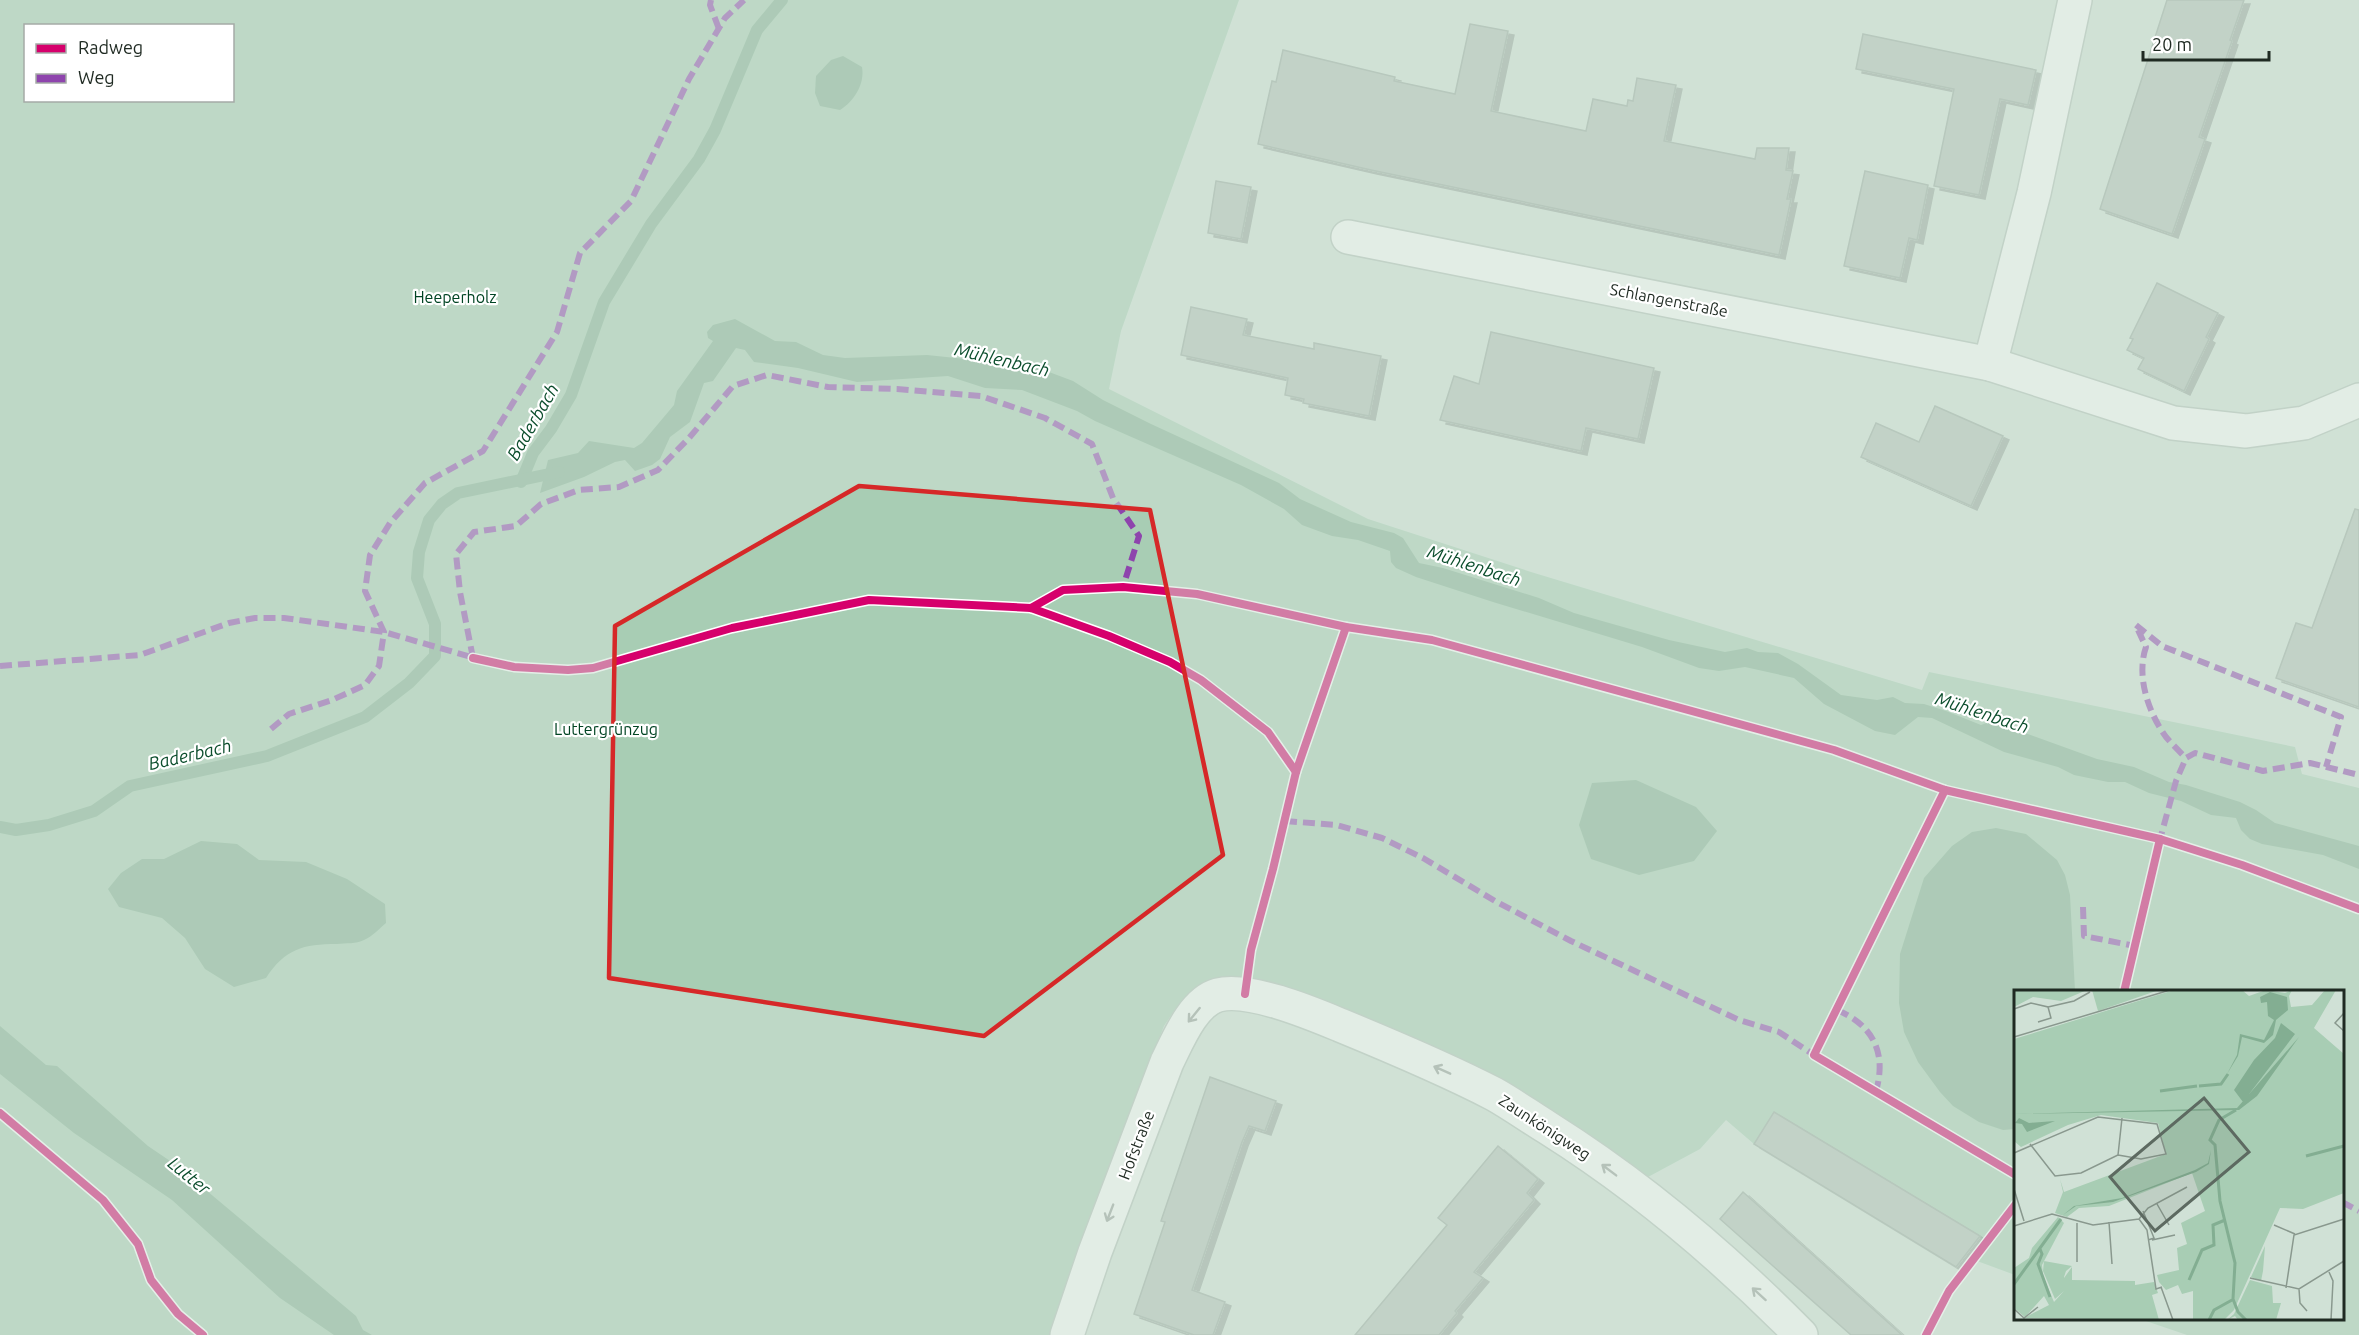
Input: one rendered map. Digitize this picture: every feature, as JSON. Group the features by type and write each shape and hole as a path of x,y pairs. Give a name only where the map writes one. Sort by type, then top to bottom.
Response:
{"street":[{"path":"1990,364 2034,193 2075,0"},
{"name":"Schlangenstraße","path":"1348,237 1990,364 2173,423 2246,431 2304,423 2359,400"},
{"name":"Hofstraße","path":"1067,1335 1095,1252 1167,1062 1178,1039 1194,1011 1217,995 1245,994"},
{"name":"Zaunkönigweg","path":"1245,994 1326,1019 1494,1094 1580,1149 1682,1225 1773,1307 1800,1335"}],"highlighted area":[{"path":"859,486 1150,510 1223,855 984,1036 609,978 615,626"}],"green space":[{"name":"Luttergrünzug","path":"0,0 1239,0 1121,331 1109,389 1368,519 1531,572 1922,690 1929,672 2295,747 2302,774 2359,788 2359,1335 2187,1335 2143,1320 2344,1320 2344,990 2014,990 2014,1275 1969,1258 1982,1238 1774,1113 1754,1144 1726,1120 1700,1149 1648,1177 1548,1114 1461,1065 1191,994 1176,1008 1164,1026 1092,1210 1050,1335 0,1335"}],"water":[{"path":"843,56 862,67 860,86 850,102 840,110 820,106 815,93 816,76 831,60"},
{"path":"735,319 775,341 796,342 823,355 845,358 927,355 1033,366 1073,381 1103,400 1151,424 1279,483 1300,499 1351,522 1394,533 1403,538 1419,563 1443,568 1539,598 1574,613 1669,640 1725,652 1747,648 1758,652 1778,653 1798,664 1841,695 1877,700 1893,697 1905,703 1924,704 1981,725 1992,721 2097,759 2134,767 2169,782 2240,802 2275,823 2359,846 2359,869 2323,855 2262,844 2250,839 2241,830 2236,818 2211,815 2181,801 2149,793 2125,782 2108,782 2074,775 2058,767 2004,752 1932,718 1918,717 1895,735 1875,731 1824,704 1794,678 1745,667 1719,671 1699,668 1642,647 1416,577 1396,568 1391,562 1390,551 1358,540 1332,536 1302,525 1284,509 1241,485 1077,411 1022,390 985,388 948,376 857,382 798,368 754,362 745,350 736,348 713,381 704,383 690,422 670,437 660,459 652,465 635,471 625,460 615,462 584,477 540,493 548,460 578,453 589,441 634,448 642,443 674,405 677,391 713,341 708,338 707,332 713,325"},
{"path":"1636,780 1696,807 1717,831 1694,861 1639,875 1591,859 1579,825 1592,783"},
{"path":"1996,828 2026,834 2057,860 2065,875 2070,895 2075,990 2014,990 2014,1129 2003,1130 1979,1122 1953,1106 1940,1092 1918,1062 1904,1032 1899,1003 1900,954 1924,878 1952,846 1972,832"},
{"path":"201,841 237,844 259,860 306,862 347,879 385,904 386,923 370,937 361,941 314,945 296,950 280,960 266,978 234,987 205,969 185,938 162,918 119,907 108,889 121,873 142,859 164,859"},
{"name":"Lutter","path":"0,1026 46,1065 57,1066 148,1146 176,1165 356,1316 363,1330 372,1335 334,1335 280,1298 172,1200 74,1133 0,1074"}],"building":[{"path":"2167,0 2244,0 2199,137 2205,139 2172,234 2100,209"},
{"path":"1470,24 1508,31 1491,111 1586,131 1593,99 1627,106 1628,100 1633,101 1637,78 1676,85 1664,141 1755,159 1757,148 1789,148 1786,170 1793,171 1787,199 1791,199 1779,255 1371,170 1258,144 1272,81 1276,82 1283,50 1395,77 1394,81 1455,94"},
{"path":"1863,34 2036,70 2028,105 2000,99 1979,195 1934,186 1954,89 1856,69"},
{"path":"1865,171 1928,185 1917,240 1909,238 1900,278 1844,266"},
{"path":"1216,181 1251,187 1241,239 1208,233"},
{"path":"2157,283 2218,313 2206,337 2209,339 2184,391 2138,369 2144,358 2127,350 2133,339 2130,338"},
{"path":"1191,307 1247,319 1243,335 1314,349 1314,343 1381,356 1369,416 1303,403 1304,399 1285,395 1288,378 1181,355"},
{"path":"1491,332 1654,368 1638,439 1586,428 1581,451 1440,420 1454,376 1479,384"},
{"path":"1935,406 2003,436 1971,506 1861,457 1876,423 1919,442"},
{"path":"2355,509 2359,510 2359,707 2276,678 2296,623 2312,628"},
{"path":"1210,1077 1276,1101 1265,1131 1249,1126 1242,1142 1192,1290 1225,1302 1213,1335 1194,1335 1134,1314 1165,1222 1161,1221"},
{"path":"1774,1112 1980,1236 1956,1267 1754,1144"},
{"path":"1498,1146 1538,1179 1527,1193 1534,1200 1474,1272 1483,1278 1455,1311 1457,1313 1439,1335 1355,1335 1447,1225 1438,1218"},
{"path":"1743,1192 1902,1335 1851,1335 1720,1219"}],"waterway":[{"name":"Baderbach","path":"521,482 533,453 551,429 571,395 604,302 651,224 699,159 715,130 757,30 782,0"},
{"name":"Baderbach","path":"0,827 16,830 49,825 94,811 130,786 267,756 365,717 409,683 435,656 435,624 417,578 419,552 429,520 442,504 458,493 559,472"}],"marked path":[{"path":"711,0 710,5 719,29"},
{"path":"271,729 289,714 332,700 365,685 379,666 384,632 365,591 370,555 390,523 425,483 483,451 557,332 580,253 631,201 689,79 725,18 744,0"},
{"path":"473,658 460,592 456,554 474,532 516,526 541,504 579,490 619,487 658,470 689,438 733,386 767,375 828,387 897,389 981,396 1045,418 1092,444 1113,498 1139,536 1123,587"},
{"path":"0,666 140,655 229,623 255,618 284,618 384,632 478,659"},
{"path":"2136,625 2162,646 2341,717 2326,767"},
{"path":"2138,630 2146,647 2142,670 2149,705 2166,737 2186,758"},
{"path":"2159,843 2176,781 2186,758 2195,753 2263,771 2310,763 2359,775"},
{"path":"1285,821 1337,825 1382,838 1423,858 1495,901 1571,941 1739,1020 1779,1032 1814,1055"},
{"path":"2083,907 2084,936 2135,946"},
{"path":"1837,1010 1860,1024 1874,1042 1880,1064 1876,1091"},
{"path":"2344,1203 2359,1211"}],"cycle path":[{"path":"1031,608 1063,590 1123,587 1197,594 1346,627 1432,640 1834,750 1945,790 2160,839 2242,865 2359,909"},
{"path":"473,658 514,667 568,670 593,668 732,628 869,600 1031,608 1109,636 1170,662 1201,680 1268,732 1296,772"},
{"path":"1245,994 1251,950 1296,772 1346,627"},
{"path":"1945,790 1814,1055 2014,1174"},
{"path":"2124,990 2160,839"},
{"path":"0,1113 103,1200 138,1244 151,1280 178,1314 203,1335"},
{"path":"1926,1335 1949,1291 2014,1207"}],"park label":[{"name":"Heeperholz","path":"455,297"}],"water label":[{"name":"Mühlenbach","path":"1002,360"},
{"name":"Mühlenbach","path":"1474,566"},
{"name":"Mühlenbach","path":"1982,713"}]}
